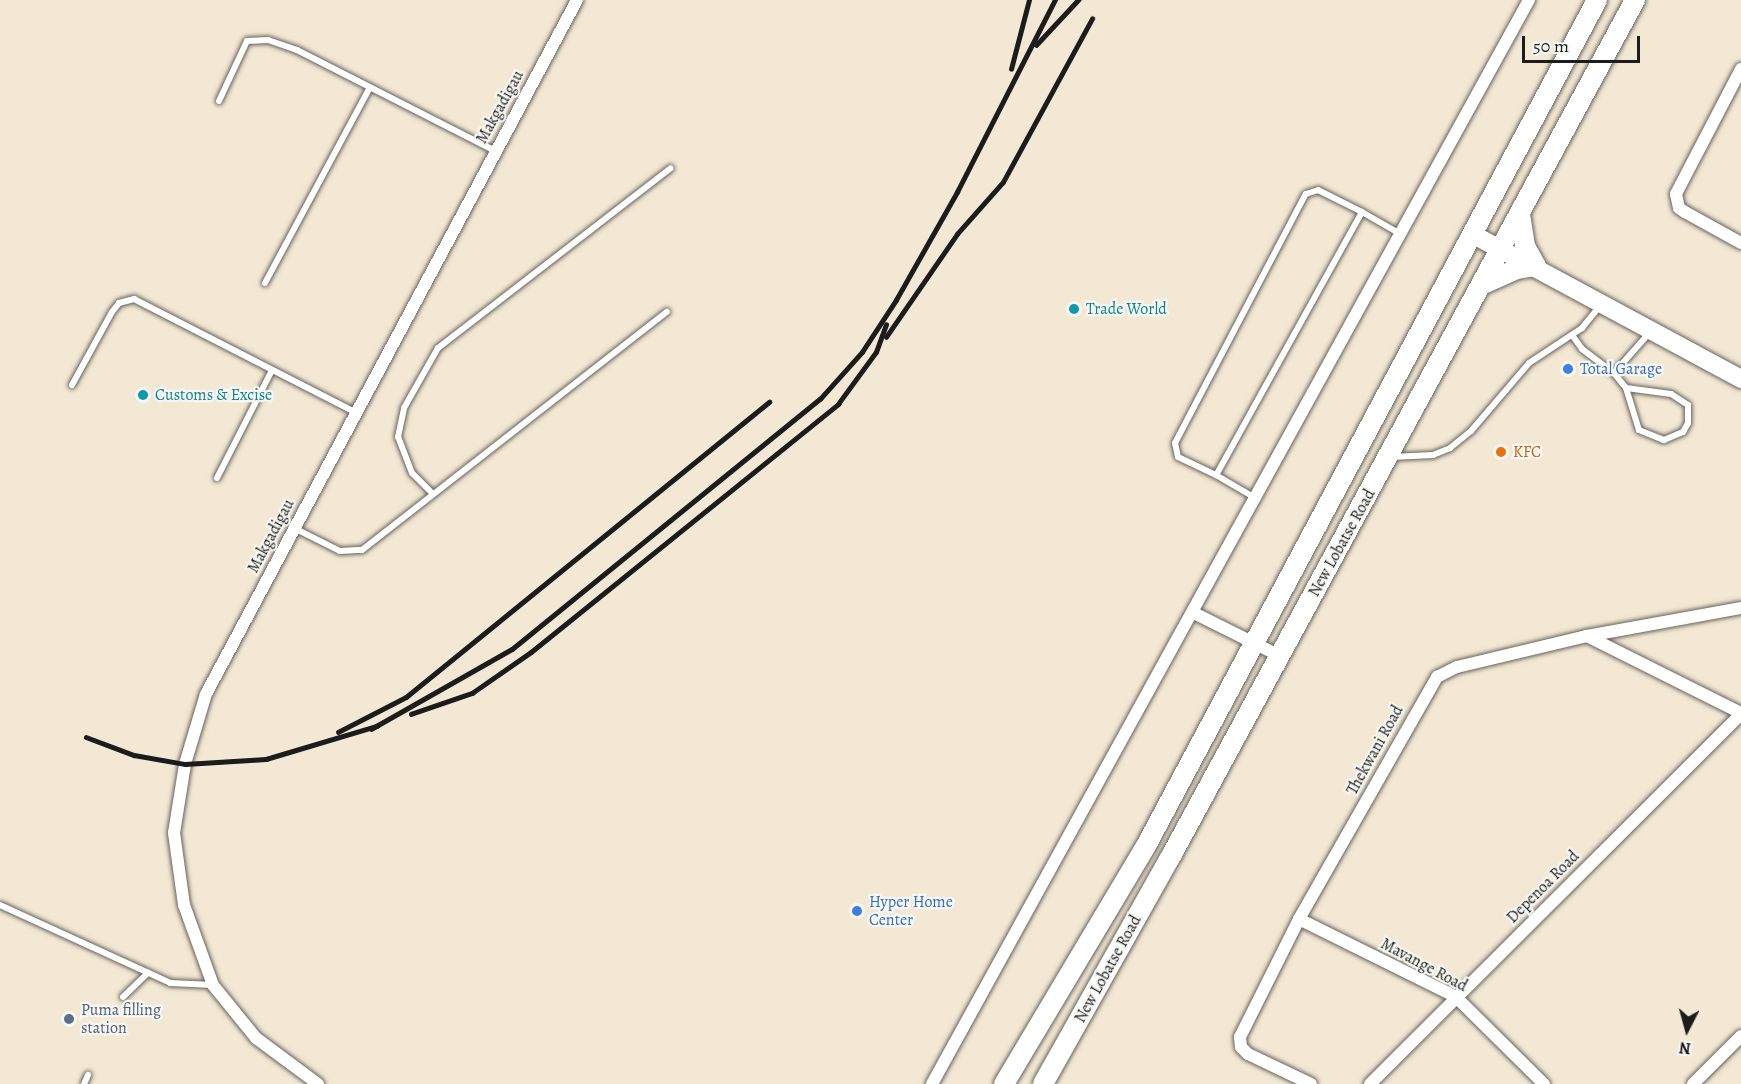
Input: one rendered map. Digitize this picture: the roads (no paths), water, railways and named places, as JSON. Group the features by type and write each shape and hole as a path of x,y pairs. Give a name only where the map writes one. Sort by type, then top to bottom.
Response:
{"main road":[{"path":"1004,1084 1147,844 1597,0"},
{"name":"New Lobatse Road","path":"1043,1084 1484,284 1635,0"},
{"path":"1484,284 1516,269 1536,266 1525,246 1520,216"},
{"path":"1361,443 1389,457"}],"street":[{"name":"Makgadigau","path":"318,1084 256,1038 213,985 184,905 174,832 185,764 206,694 577,0"},
{"path":"932,1084 1403,235 1529,0"},
{"path":"1741,69 1676,194 1679,208 1741,243"},
{"path":"1472,234 1503,248 1741,379"},
{"name":"Thekwani Road","path":"1311,1084 1248,1054 1239,1042 1299,919 1437,677 1457,667 1587,636 1741,608"},
{"path":"1194,613 1280,657"},
{"path":"1587,636 1741,713"},
{"name":"Depenoa Road","path":"1370,1084 1741,713"},
{"name":"Mavange Road","path":"1299,919 1456,997 1544,1084"},
{"path":"1693,1084 1741,1036"}],"lane":[{"path":"219,101 247,41 268,40 297,50 369,89 495,151"},
{"path":"265,283 369,89"},
{"path":"432,493 412,473 398,437 404,408 438,348 671,168"},
{"path":"1257,499 1216,475 1178,457 1175,443 1306,194 1318,190 1403,235"},
{"path":"1216,475 1362,212"},
{"path":"72,385 112,312 125,300 139,300 355,412"},
{"path":"1389,457 1433,454 1450,448 1477,425 1529,363 1572,335 1602,303"},
{"path":"294,527 340,551 362,550 432,493 667,312"},
{"path":"1614,374 1651,331"},
{"path":"1572,335 1582,349 1614,374 1626,388 1639,430 1664,440 1675,439 1683,432 1688,423 1688,405 1671,394 1626,388"},
{"path":"216,478 272,370"},
{"path":"0,904 170,983 213,985"},
{"path":"123,997 148,973"},
{"path":"84,1084 88,1075"}],"railway":[{"path":"1011,69 1029,0"},
{"path":"371,729 512,649 820,399 862,352 896,300 957,192 1055,0"},
{"path":"1036,45 1078,0"},
{"path":"886,337 957,234 1003,182 1092,19"},
{"path":"411,714 472,693 531,652 838,404 876,352 886,325"},
{"path":"338,732 406,697 769,402"},
{"path":"86,737 134,755 185,764 266,759 377,726"}],"place":[{"name":"Trade World","path":"1074,309"},
{"name":"Total Garage","path":"1568,369"},
{"name":"Customs & Excise","path":"143,395"},
{"name":"KFC","path":"1501,452"},
{"name":"Hyper Home Center","path":"857,911"},
{"name":"Puma filling station","path":"69,1019"}]}
